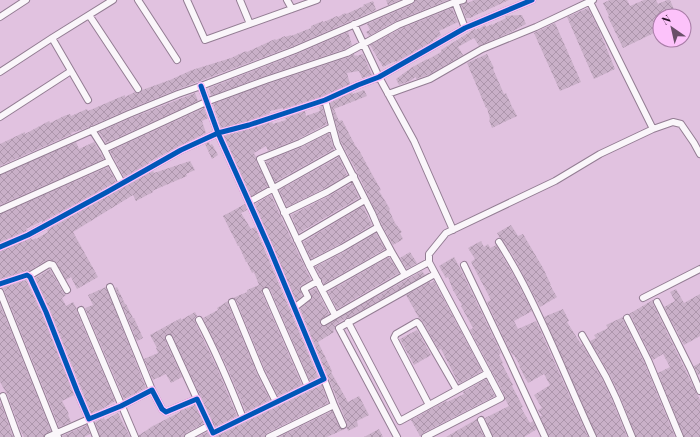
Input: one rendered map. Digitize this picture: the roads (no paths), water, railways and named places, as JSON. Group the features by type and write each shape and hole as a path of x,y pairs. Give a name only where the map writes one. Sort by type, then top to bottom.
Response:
{"street":[{"path":"0,17 26,0"},
{"path":"0,72 113,0"},
{"path":"138,0 177,60"},
{"path":"187,0 205,40 318,0"},
{"path":"240,0 250,24"},
{"path":"288,0 292,9"},
{"path":"0,171 178,94 295,50 411,0"},
{"path":"104,150 206,102 347,52 398,25 456,1 464,0"},
{"path":"0,247 28,234 107,192 181,150 218,133 249,125 325,100 379,77 465,28 532,0"},
{"path":"388,94 430,79 482,49 536,27 590,0 653,129"},
{"path":"456,1 465,28"},
{"path":"89,15 138,89"},
{"path":"354,24 379,77 414,141 453,230"},
{"path":"52,38 88,100"},
{"path":"0,117 71,71"},
{"path":"201,86 218,133 269,247 343,425"},
{"path":"325,100 340,151 354,176 378,227 405,275"},
{"path":"425,437 501,398 429,262 429,254 446,233 555,181 600,154 653,129 673,122 681,124 697,141 700,154"},
{"path":"332,127 300,143 260,159 284,213 335,315"},
{"path":"92,130 122,183"},
{"path":"249,202 340,151"},
{"path":"0,210 110,161"},
{"path":"284,213 327,192 354,176"},
{"path":"297,240 365,200"},
{"path":"309,265 378,227"},
{"path":"499,242 519,276 559,360 593,437"},
{"path":"322,290 391,251"},
{"path":"324,322 429,262"},
{"path":"0,284 27,275 29,276 49,264 53,265 67,290"},
{"path":"464,265 545,437"},
{"path":"643,298 700,269"},
{"path":"397,437 339,328 435,274"},
{"path":"29,276 46,312 96,437"},
{"path":"294,308 308,297 304,289 318,281"},
{"path":"110,287 152,390 162,409 166,412 197,399"},
{"path":"266,291 308,387"},
{"path":"0,292 57,435"},
{"path":"232,302 261,372 276,402"},
{"path":"657,302 700,391"},
{"path":"81,310 134,437"},
{"path":"627,318 648,360 680,437"},
{"path":"199,320 223,369 243,418"},
{"path":"348,322 400,421"},
{"path":"429,405 394,338 396,334 415,323 417,322 419,324 457,390"},
{"path":"582,335 606,377 632,437"},
{"path":"169,338 214,435 243,418 324,379"},
{"path":"391,426 488,373"},
{"path":"48,437 57,435 152,390"},
{"path":"1,394 18,437"},
{"path":"268,437 334,405"},
{"path":"481,420 489,437"},
{"path":"188,437 210,425"}]}
